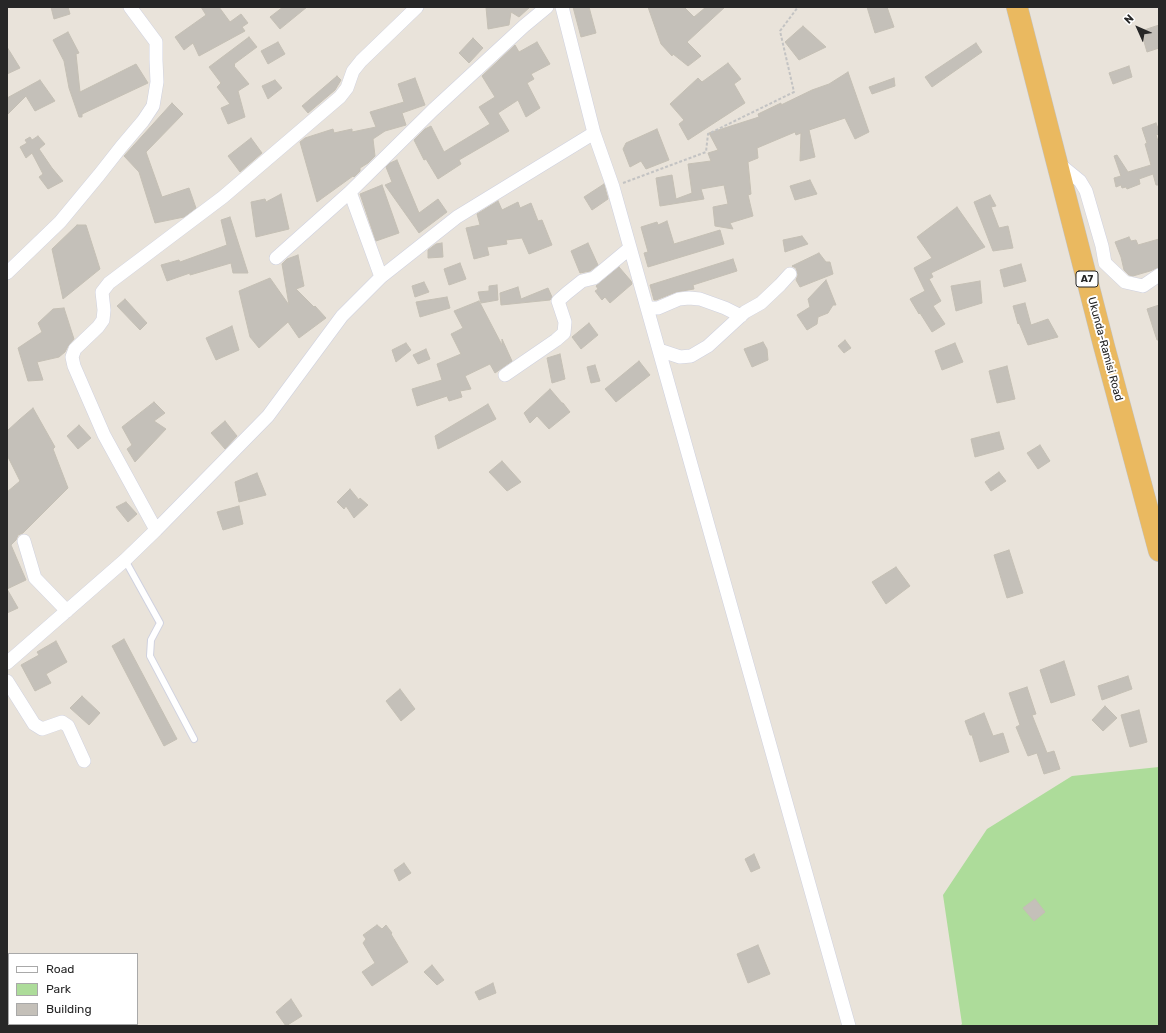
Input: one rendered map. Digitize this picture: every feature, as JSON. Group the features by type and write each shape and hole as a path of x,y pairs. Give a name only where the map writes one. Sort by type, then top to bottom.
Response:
{"highway":[{"name":"Ukunda-Ramisi Road","path":"1017,7 1104,346 1159,551"}],"street":[{"path":"7,273 60,222 143,121 152,106 158,82 156,42 130,7"},
{"path":"156,530 104,435 74,366 72,357 75,349 98,327 103,320 102,292 109,283 224,197 340,97 347,88 353,71 361,61 417,7"},
{"path":"276,258 350,192 433,110 524,26 547,7"},
{"path":"562,7 594,133 613,187 849,1026"},
{"path":"7,663 125,560 268,416 342,316 381,277 457,217 594,133"},
{"path":"1056,162 1080,181 1086,191 1102,246 1105,263 1124,282 1143,286 1159,275"},
{"path":"350,192 381,277"},
{"path":"505,375 564,333 565,322 558,301 582,281 594,278 630,248"},
{"path":"659,350 680,357 692,356 708,346 745,312 762,302 790,274"},
{"path":"647,308 658,308 680,299 690,298 700,299 725,308 741,316"},
{"path":"24,541 35,578 66,611"},
{"path":"7,681 34,724 42,729 62,722 68,726 84,761"}],"lane":[{"path":"125,560 160,623 151,640 150,656 194,739"}],"path":[{"path":"613,187 706,152 708,134 794,92 780,31 798,7"}],"green space":[{"path":"1159,767 1159,1026 960,1026 962,1024 943,895 987,829 1072,776"}],"building":[{"path":"51,7 68,7 70,14 54,19"},
{"path":"201,7 219,7 230,22 241,14 248,23 242,27 245,31 199,56 193,43 184,50 175,37 206,15"},
{"path":"283,7 307,7 280,29 270,17"},
{"path":"486,7 530,7 519,17 511,12 509,25 488,29"},
{"path":"573,7 589,7 596,33 581,37"},
{"path":"648,7 684,7 694,17 706,7 725,7 687,42 701,56 688,66 673,54 672,56 661,44"},
{"path":"867,7 887,7 894,27 875,33"},
{"path":"1159,25 1159,48 1147,52 1141,31"},
{"path":"803,26 826,47 799,60 785,42"},
{"path":"68,32 79,53 76,54 80,92 136,64 148,83 82,114 82,117 79,117 69,88 64,61 53,40"},
{"path":"249,37 257,47 234,64 249,84 238,91 245,117 228,124 221,108 230,104 217,87 221,83 209,67"},
{"path":"473,38 483,48 469,63 459,53"},
{"path":"278,42 285,54 268,64 261,51"},
{"path":"537,42 550,64 531,74 534,79 527,83 540,108 526,117 518,100 498,113 509,131 459,160 461,164 438,179 426,159 424,160 414,140 425,129 431,126 444,152 490,124 479,107 495,97 482,76 515,45 519,52"},
{"path":"976,43 982,52 932,87 925,77"},
{"path":"7,47 20,68 7,74"},
{"path":"728,63 741,79 734,84 745,103 688,140 679,124 684,120 670,104 698,78 702,82"},
{"path":"1129,66 1132,77 1113,84 1109,73"},
{"path":"848,72 869,132 855,139 845,118 809,130 815,157 800,161 801,133 796,135 795,132 757,148 758,158 748,162 751,194 748,195 753,216 730,223 733,229 715,226 713,207 728,204 724,185 701,189 704,199 660,206 656,178 672,175 676,199 692,193 688,164 711,161 708,153 718,150 709,133 759,117 758,114 829,84"},
{"path":"337,76 341,80 335,90 308,113 302,106"},
{"path":"415,78 425,105 402,113 406,125 385,131 373,139 375,156 360,168 360,171 354,177 353,176 317,202 300,142 305,138 333,129 334,133 352,129 352,132 376,127 370,112 404,102 398,84"},
{"path":"894,78 895,86 872,94 869,87"},
{"path":"40,80 55,101 35,111 26,96 7,115 7,98"},
{"path":"275,80 282,88 268,99 262,86"},
{"path":"172,103 183,114 146,152 162,197 189,188 196,208 184,217 155,223 139,172 124,156"},
{"path":"1156,123 1159,131 1159,134 1156,135 1159,144 1159,185 1156,185 1153,174 1139,179 1140,184 1127,189 1126,187 1122,188 1121,185 1116,187 1114,178 1121,176 1114,156 1117,155 1128,172 1151,165 1145,144 1147,143 1142,128"},
{"path":"657,129 669,160 646,169 641,161 630,167 623,149 626,143"},
{"path":"38,136 45,144 39,149 63,181 48,189 39,177 43,174 32,153 26,158 20,147 27,143 25,140 30,137 32,140"},
{"path":"251,138 262,153 240,172 228,156"},
{"path":"397,160 419,213 438,199 447,212 419,233 385,185 392,182 386,167 390,163"},
{"path":"810,180 817,194 795,200 790,186"},
{"path":"604,184 608,199 592,210 584,197"},
{"path":"382,185 399,233 376,241 360,194"},
{"path":"281,194 289,229 256,237 251,202 265,199 266,202"},
{"path":"990,195 996,206 991,207 999,228 1008,226 1013,248 993,251 974,202"},
{"path":"498,201 502,210 518,202 520,208 531,203 538,221 542,220 552,245 529,254 522,238 506,240 507,244 487,247 489,255 474,259 466,228 480,225 477,214"},
{"path":"957,207 985,247 931,273 933,277 929,279 941,301 933,306 945,324 932,332 910,299 925,291 914,268 932,258 917,237"},
{"path":"230,217 248,273 233,273 231,263 190,275 190,273 167,281 161,265 179,260 180,262 227,245 221,220"},
{"path":"667,221 674,244 720,230 724,244 648,267 644,253 648,252 641,227 657,222 658,225"},
{"path":"77,225 86,225 100,269 63,299 52,249"},
{"path":"802,236 808,244 785,252 783,240"},
{"path":"1129,237 1131,241 1136,240 1138,245 1159,239 1159,267 1133,276 1129,275 1124,270 1115,242"},
{"path":"442,243 443,257 428,258 428,250 436,244"},
{"path":"588,243 598,265 590,271 580,273 571,251"},
{"path":"819,253 826,262 830,262 833,274 800,287 796,280 798,275 796,268 792,266"},
{"path":"298,255 304,286 296,289 326,318 299,338 288,322 259,348 250,337 239,291 270,278 289,305 282,264 287,259"},
{"path":"733,259 737,271 693,285 694,289 676,292 654,300 650,285"},
{"path":"460,263 466,279 449,285 444,269"},
{"path":"1021,264 1026,281 1004,287 1000,270"},
{"path":"619,267 632,284 610,303 605,297 602,300 595,291 598,289 596,286"},
{"path":"826,280 836,305 833,305 828,313 818,317 817,324 807,330 797,315 810,307 808,299"},
{"path":"980,281 982,303 956,311 951,286"},
{"path":"424,282 429,292 415,297 412,286"},
{"path":"497,285 498,300 481,303 478,292 489,291 489,286"},
{"path":"518,287 521,299 548,288 552,297 550,300 501,305 500,293"},
{"path":"447,297 450,308 420,317 416,302"},
{"path":"125,299 147,323 140,330 117,306"},
{"path":"479,301 502,345 502,339 512,361 495,373 490,364 465,376 471,389 460,391 462,397 449,401 447,396 417,406 412,389 442,380 437,364 461,354 451,334 463,328 454,311"},
{"path":"1025,303 1031,325 1048,319 1058,337 1028,345 1019,323 1018,324 1013,306"},
{"path":"1159,305 1159,340 1157,340 1147,309"},
{"path":"64,308 74,339 65,352 59,357 37,362 43,380 28,381 18,348 42,332 38,323 53,309"},
{"path":"589,323 598,335 581,349 572,337"},
{"path":"232,326 239,350 216,360 206,338"},
{"path":"845,340 851,348 844,353 838,346"},
{"path":"763,342 767,349 768,360 752,367 744,349"},
{"path":"406,343 411,350 396,362 392,350"},
{"path":"955,343 963,362 942,370 935,351"},
{"path":"426,349 430,359 418,364 413,355"},
{"path":"560,354 565,379 552,383 547,358"},
{"path":"639,361 650,375 616,402 605,389"},
{"path":"595,365 600,381 591,383 587,367"},
{"path":"1007,366 1015,399 997,403 989,371"},
{"path":"550,389 570,412 549,429 537,416 530,423 524,413"},
{"path":"154,402 165,413 154,421 166,429 135,462 127,449 132,445 122,427"},
{"path":"488,404 496,419 438,449 435,436"},
{"path":"33,408 55,447 53,449 68,488 23,533 18,535 16,540 11,545 26,580 7,589 7,492 20,481 7,455 7,431"},
{"path":"225,421 237,436 225,449 211,433"},
{"path":"79,425 91,438 78,449 67,436"},
{"path":"999,432 1004,449 975,457 971,439"},
{"path":"1040,445 1050,461 1038,469 1027,453"},
{"path":"502,461 521,482 507,491 489,472"},
{"path":"999,472 1006,481 991,491 985,482"},
{"path":"257,473 266,495 239,502 235,482"},
{"path":"350,489 359,500 360,498 368,505 354,518 346,506 344,509 337,502"},
{"path":"126,502 137,514 128,522 116,507"},
{"path":"239,506 243,524 223,530 217,512"},
{"path":"1009,550 1023,593 1007,598 994,555"},
{"path":"896,567 910,586 886,604 872,582"},
{"path":"7,589 18,608 7,613"},
{"path":"124,639 177,739 164,746 112,646"},
{"path":"56,641 67,662 46,674 51,683 35,691 21,665 39,655 37,652"},
{"path":"1064,661 1075,695 1051,703 1040,670"},
{"path":"1128,676 1132,689 1102,700 1098,686"},
{"path":"1027,687 1036,714 1032,715 1047,753 1054,751 1060,769 1044,774 1037,753 1028,756 1016,727 1020,725 1009,693"},
{"path":"400,689 415,709 401,721 386,701"},
{"path":"82,696 100,713 89,725 70,708"},
{"path":"1105,706 1117,718 1103,731 1092,720"},
{"path":"1139,710 1147,742 1130,747 1121,715"},
{"path":"984,713 993,736 1003,733 1009,752 980,762 972,735 970,735 965,721"},
{"path":"754,854 760,868 751,872 745,859"},
{"path":"404,863 411,873 399,881 394,870"},
{"path":"1035,899 1045,912 1034,921 1023,908"},
{"path":"377,925 382,929 386,925 408,962 372,986 362,972 375,963 363,943 366,939 363,935"},
{"path":"758,945 770,974 748,983 737,954"},
{"path":"432,965 444,980 437,985 424,972"},
{"path":"493,983 496,993 479,1000 475,992"},
{"path":"291,999 302,1016 286,1026 276,1012"}]}
